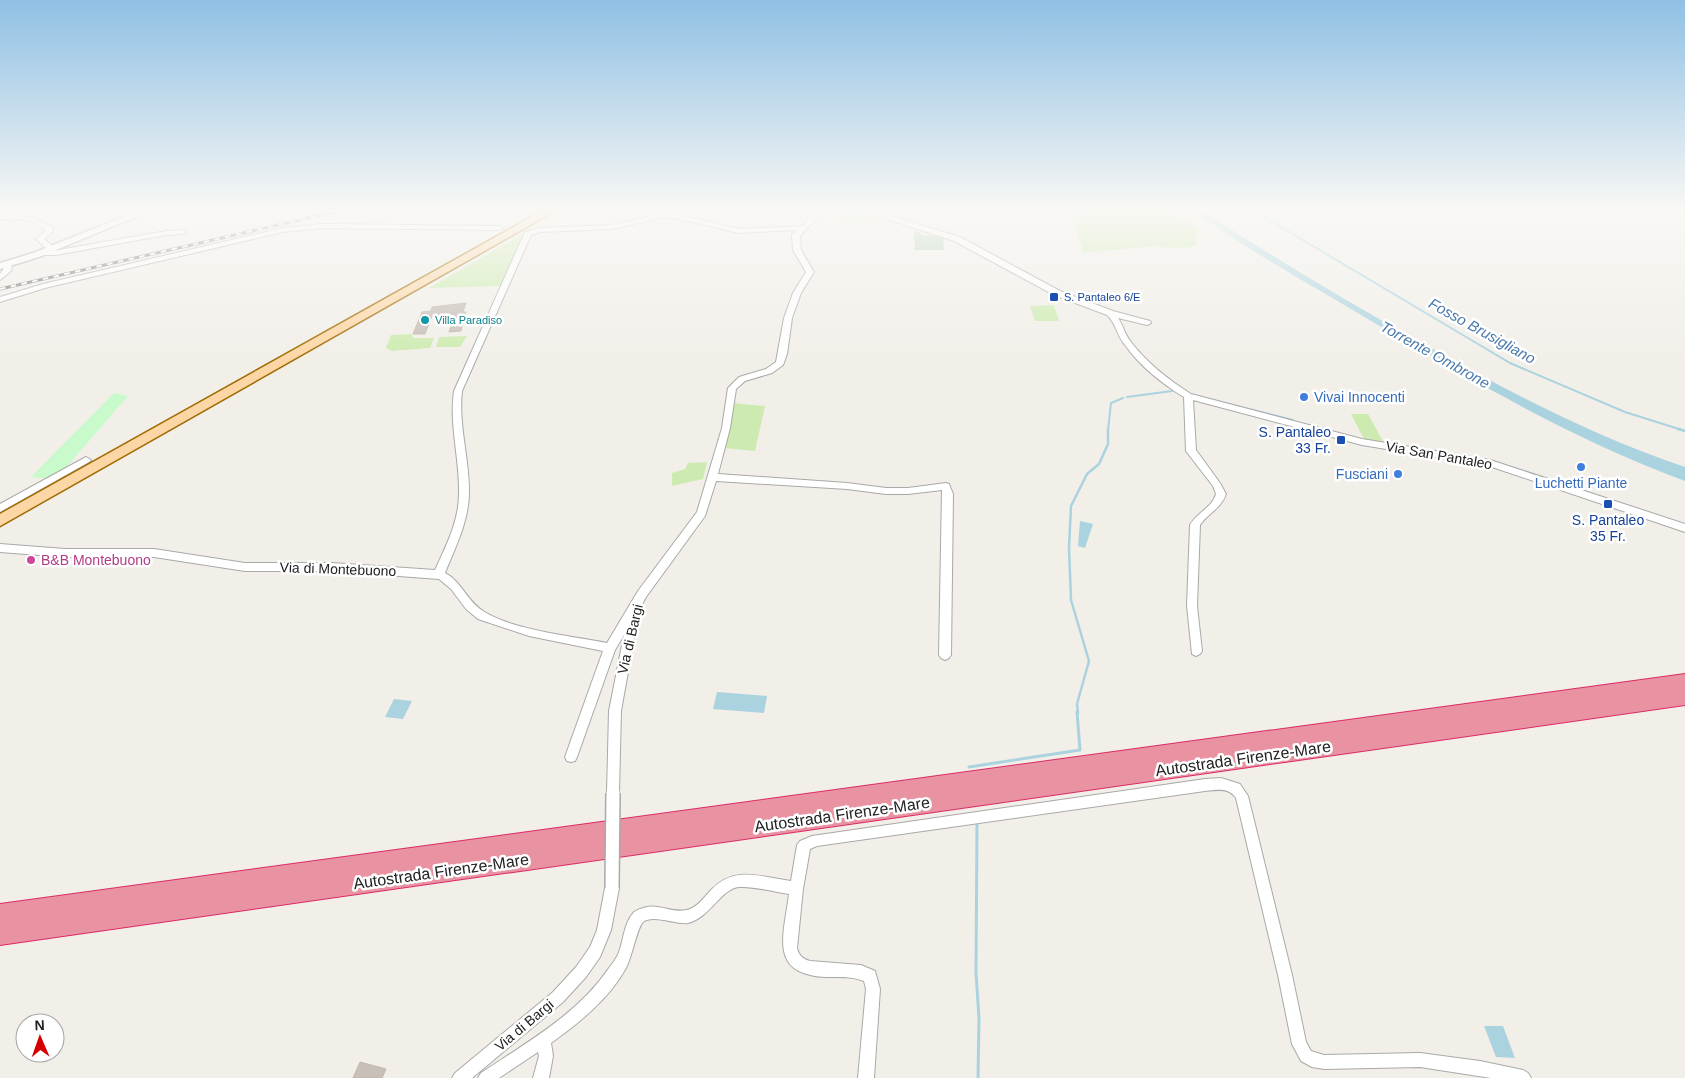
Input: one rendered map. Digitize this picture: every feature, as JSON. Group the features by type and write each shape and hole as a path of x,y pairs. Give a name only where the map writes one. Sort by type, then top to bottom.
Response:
{"highway":[{"name":"Autostrada Firenze-Mare","path":"0,916 1685,682"},
{"name":"Autostrada Firenze-Mare","path":"0,933 1685,696"}],"main road":[{"path":"0,521 461,261"}],"street":[{"path":"0,300 43,286 148,261"},
{"path":"515,261 463,378 457,396 464,497 460,520 439,574 448,579 467,604 482,616 522,629 610,648"},
{"name":"Via di Bargi","path":"460,1078 558,997 595,952 604,930 612,888 614,711 634,610 642,594 698,519 704,507 726,428 732,388 747,377 772,369 781,361 788,318 797,293 810,272 804,261"},
{"path":"998,261 1057,294 1110,313 1148,323"},
{"path":"0,278 7,271 4,265"},
{"name":"Via San Pantaleo","path":"1110,313 1116,318 1123,336 1130,346 1174,386 1188,396 1362,442 1490,463 1685,528"},
{"path":"1188,396 1191,451 1217,484 1221,494 1217,505 1197,520 1195,525 1192,606 1196,651"},
{"path":"0,508 86,460"},
{"path":"712,477 847,486 886,491 908,491 946,486 948,494 945,655"},
{"name":"Via di Montebuono","path":"0,548 65,553 154,553 245,567 332,567 439,574"},
{"path":"571,757 610,648 634,610"},
{"path":"866,1078 873,989 872,980 864,972 808,967 797,964 791,959 790,948 796,889 802,849 805,845 817,840 1205,785 1229,784 1238,790 1242,796 1281,956 1299,1044 1306,1056 1312,1060 1324,1062 1420,1060 1480,1068 1524,1078"},
{"path":"486,1078 571,1019 610,979 621,963 635,923 641,916 654,913 677,917 691,916 703,908 722,887 735,880 750,880 796,889"},
{"path":"541,1078 546,1056 543,1040"}],"green space":[{"path":"475,261 513,261 502,286 429,288"},
{"path":"1054,305 1059,321 1035,321 1030,306"},
{"path":"412,334 413,338 434,338 430,348 392,351 386,348 391,335"},
{"path":"467,336 460,347 436,347 439,337"},
{"path":"114,393 128,396 62,472 48,479 31,477"},
{"path":"732,403 765,406 755,451 724,448"},
{"path":"1351,414 1368,414 1384,443 1364,439"},
{"path":"707,462 703,479 672,486 672,473 685,469 688,463"}],"water":[{"name":"Torrente Ombrone","path":"1270,261 1282,261 1402,332 1555,414 1619,442 1685,467 1685,481 1605,448 1528,410 1415,347"},
{"path":"1080,521 1093,524 1085,548 1078,546"},
{"path":"717,692 767,696 764,713 713,709"},
{"path":"394,699 412,701 403,719 385,717"},
{"path":"1484,1026 1503,1026 1515,1058 1496,1057"}],"building":[{"name":"Villa Paradiso","path":"466,303 463,312 466,312 461,331 449,332 455,314 432,316 425,334 413,334 422,312 431,311 432,307"},
{"path":"360,1062 386,1069 382,1078 353,1078"}],"waterway":[{"name":"Fosso Brusigliano","path":"1339,261 1510,363 1625,412 1682,430"},
{"path":"1127,397 1172,391"},
{"path":"1108,430 1111,403 1123,398"},
{"path":"1205,398 1293,420"},
{"name":"Fosso Brusigliano","path":"1678,429 1685,431"},
{"path":"1078,713 1077,704 1089,661 1071,600 1069,548 1071,506 1087,474 1099,464 1108,444 1108,430"},
{"path":"1465,456 1487,460"},
{"path":"1492,461 1564,484"},
{"path":"969,767 1080,750 1077,712"},
{"path":"977,823 976,973 979,1018 978,1078"}],"railway":[{"path":"0,289 120,261"}],"place":[{"name":"S. Pantaleo 6/E","path":"1054,297"},
{"name":"Villa Paradiso","path":"425,320"},
{"name":"Vivai Innocenti","path":"1304,397"},
{"name":"S. Pantaleo 33 Fr.","path":"1341,440"},
{"name":"Luchetti Piante","path":"1581,467"},
{"name":"Fusciani","path":"1398,474"},
{"name":"S. Pantaleo 35 Fr.","path":"1608,504"},
{"name":"B&B Montebuono","path":"31,560"}]}
